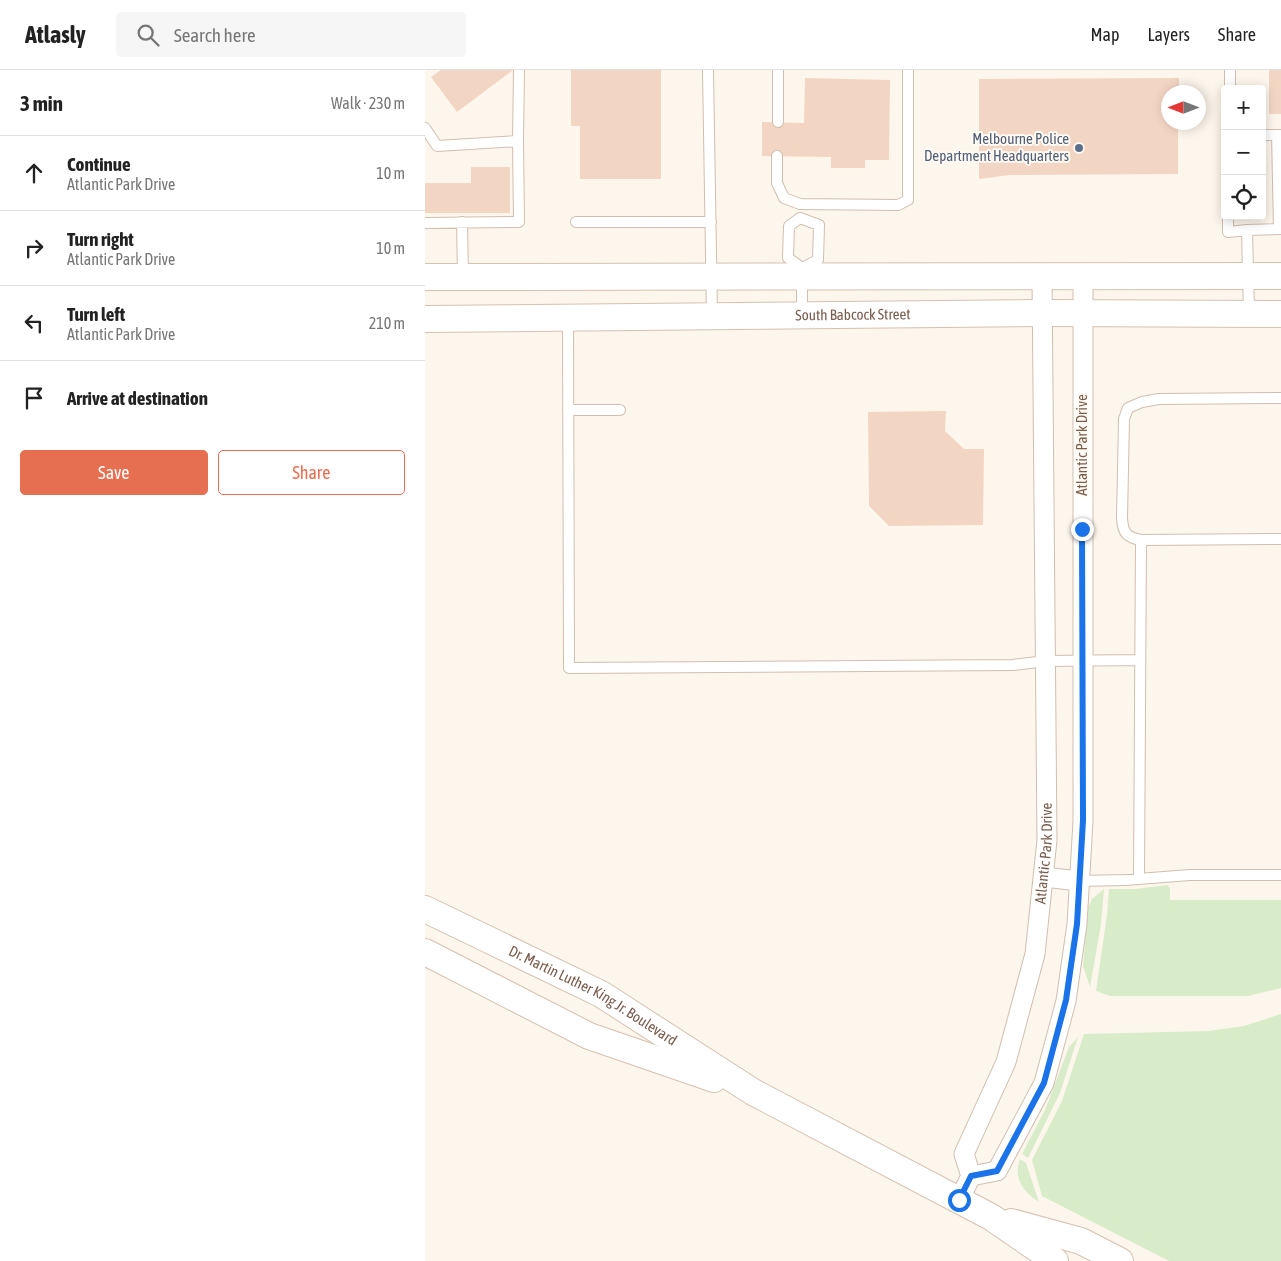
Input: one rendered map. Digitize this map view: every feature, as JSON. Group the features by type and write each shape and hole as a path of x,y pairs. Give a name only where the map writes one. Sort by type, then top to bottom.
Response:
{"main road":[{"path":"425,277 712,276 802,272 1042,276 1281,276"},
{"name":"South Babcock Street","path":"425,319 1042,313 1281,314"},
{"name":"Dr. Martin Luther King Jr. Boulevard","path":"425,909 601,994 753,1092 991,1217 1055,1261"},
{"name":"Dr. Martin Luther King Jr. Boulevard","path":"425,952 589,1036 753,1092"},
{"name":"Dr. Martin Luther King Jr. Boulevard","path":"991,1217 1081,1241 1120,1261"}],"street":[{"name":"Atlantic Park Drive","path":"1042,276 1047,840 1035,954 1006,1062 963,1154 971,1176 997,1171 1044,1083 1066,1000 1077,924 1083,820 1083,276"},
{"path":"1044,877 1079,881"},
{"path":"959,1200 971,1176"}],"lane":[{"path":"426,223 519,222 519,70"},
{"path":"708,70 712,317"},
{"path":"778,70 778,122"},
{"path":"777,156 777,183 780,191 784,198 800,204 899,205 908,200 908,70"},
{"path":"1230,70 1230,85"},
{"path":"425,128 437,146 518,141"},
{"path":"1228,220 1228,232 1280,229 1279,135 1266,136"},
{"path":"800,204 800,218"},
{"path":"800,218 789,226 788,258 802,272 803,316"},
{"path":"800,218 819,225 818,260 802,272"},
{"path":"462,222 463,277"},
{"path":"576,222 711,222"},
{"path":"1247,230 1249,314"},
{"path":"568,319 569,668 1013,665 1046,661 1140,660"},
{"path":"1281,398 1159,399 1142,402 1128,408 1123,419 1122,518 1123,531 1129,538 1141,540 1281,539"},
{"path":"568,410 620,410"},
{"path":"1139,879 1141,540"},
{"path":"1079,881 1190,876 1281,875"}],"green space":[{"path":"1167,885 1170,888 1170,900 1281,900 1281,988 1248,996 1110,996 1096,991 1109,889 1136,889"},
{"path":"1104,889 1101,924 1090,987 1083,966 1088,908 1092,899"},
{"path":"1281,1014 1281,1261 1169,1261 1042,1196 1032,1160 1062,1101 1084,1034 1209,1031 1244,1026"},
{"path":"1078,1037 1060,1093 1028,1158 1022,1154 1045,1110 1069,1047"},
{"path":"1020,1159 1026,1163 1039,1202 1028,1194 1021,1184 1018,1172"}],"building":[{"path":"441,70 513,70 457,112 431,77"},
{"path":"571,70 661,70 661,179 580,179 580,126 571,126"},
{"path":"1269,70 1281,70 1281,114 1269,114"},
{"path":"805,78 890,80 889,160 865,160 865,168 831,168 831,157 762,156 762,122 804,123"},
{"name":"Melbourne Police Department Headquarters","path":"1179,78 1179,85 1161,85 1161,130 1178,130 1178,174 1010,175 979,179 979,79"},
{"path":"471,167 510,167 510,213 425,213 425,183 471,183"},
{"path":"946,411 945,431 964,449 984,449 983,525 889,526 869,506 868,412"}],"place":[{"name":"Melbourne Police Department Headquarters","path":"1079,148"}],"route":[{"path":"959,1200 971,1176 997,1171 1044,1083 1066,1000 1077,924 1083,820 1082,529"}]}
